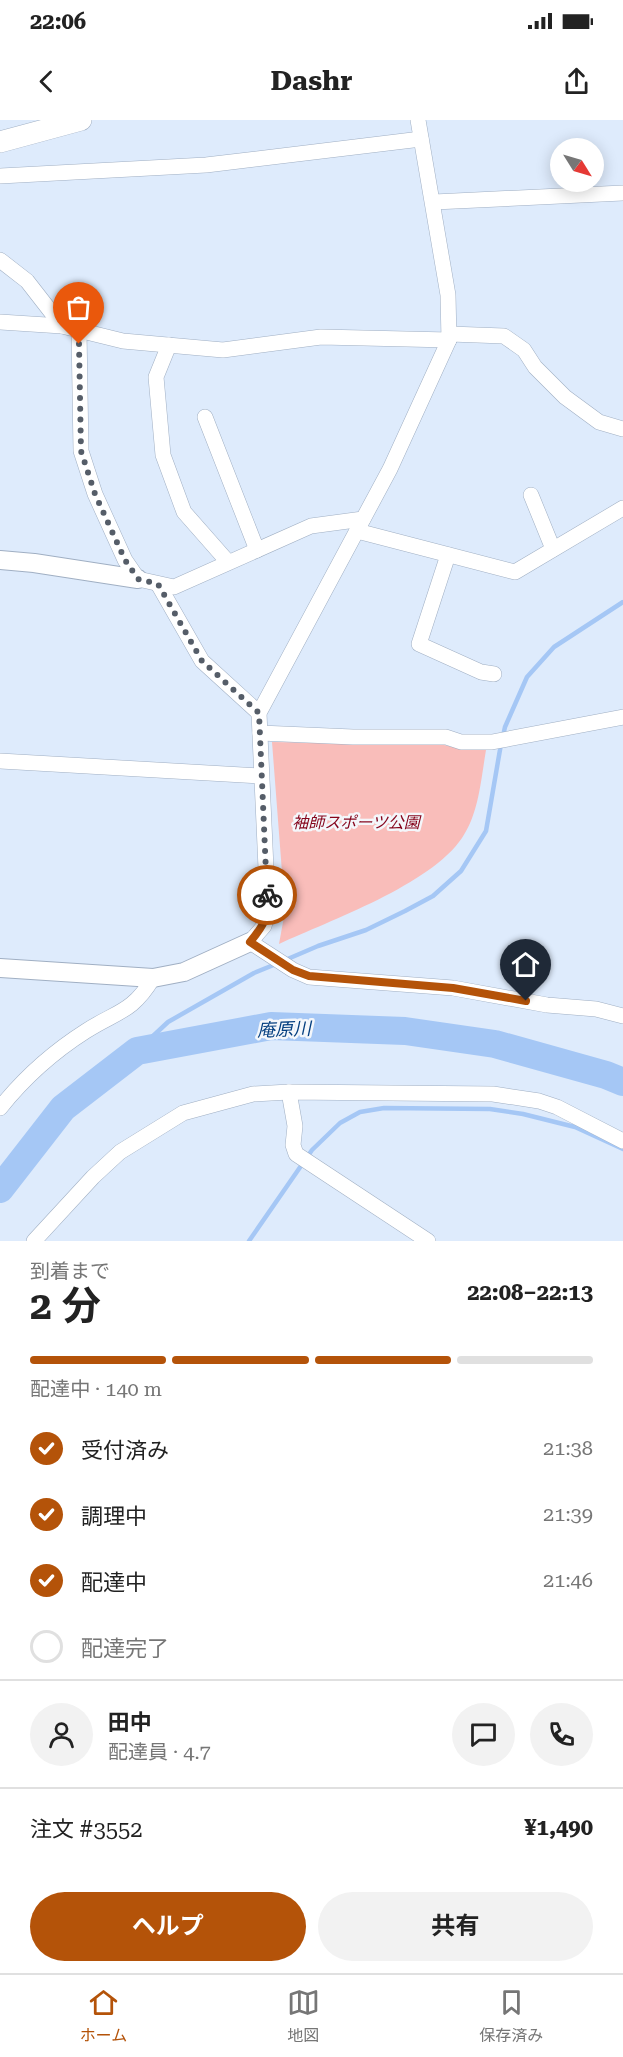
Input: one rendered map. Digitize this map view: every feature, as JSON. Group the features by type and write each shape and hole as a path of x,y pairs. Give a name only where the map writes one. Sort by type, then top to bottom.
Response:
{"main road":[{"path":"0,142 81,120"}],"street":[{"path":"0,968 153,978 184,972 250,942 264,926 268,913 259,713 390,468 449,337 448,295 434,202 418,120"},
{"path":"0,176 206,165 422,139"},
{"path":"434,202 623,193"},
{"path":"0,260 27,281 62,326"},
{"path":"0,322 62,326 123,341 223,350 321,337 504,336 524,350 535,367 565,397 599,422 623,429"},
{"path":"79,331 81,451 95,494 125,560 138,579"},
{"path":"169,345 156,377 163,455 184,512 228,562"},
{"path":"206,417 257,550"},
{"path":"531,495 553,549"},
{"path":"0,560 34,562 138,579 174,588 311,526 360,525 448,555 515,572 623,508"},
{"path":"448,555 419,644 481,672 494,674"},
{"path":"158,584 202,661 259,713"},
{"path":"260,734 353,738 446,737 461,742 492,742 623,717"},
{"path":"0,761 261,776"},
{"path":"250,942 293,970 309,976 453,988 547,1005 596,1009 623,1016"},
{"path":"0,1108 36,1068 85,1031 133,1006 144,994 153,978"},
{"path":"289,1092 295,1126 293,1145 297,1154 428,1241"},
{"path":"34,1241 93,1176 120,1152 183,1113 253,1094 289,1092 493,1094 539,1101 556,1107 623,1141"}],"green space":[{"name":"袖師スポーツ公園","path":"272,742 444,745 486,750 472,818 462,838 447,855 404,886 378,900 279,944 285,911"}],"waterway":[{"path":"503,736 527,677 554,647 623,602"},
{"path":"283,961 318,946 366,930 405,911 433,896 461,871 486,831 501,744"},
{"path":"137,1051 168,1022 254,973 276,964"},
{"name":"庵原川","path":"0,1189 63,1108 137,1051 271,1026 405,1031 495,1044 606,1075 623,1082"},
{"path":"249,1241 312,1150 340,1123 360,1112 384,1108 490,1109 523,1114 575,1127 623,1149"}],"way so far":[{"path":"79,344 81,451 95,494 125,560 138,579 158,584 202,661 259,713 267,895"}],"route":[{"path":"267,895 268,913 264,926 250,942 293,970 309,976 453,988 526,1001"}]}
